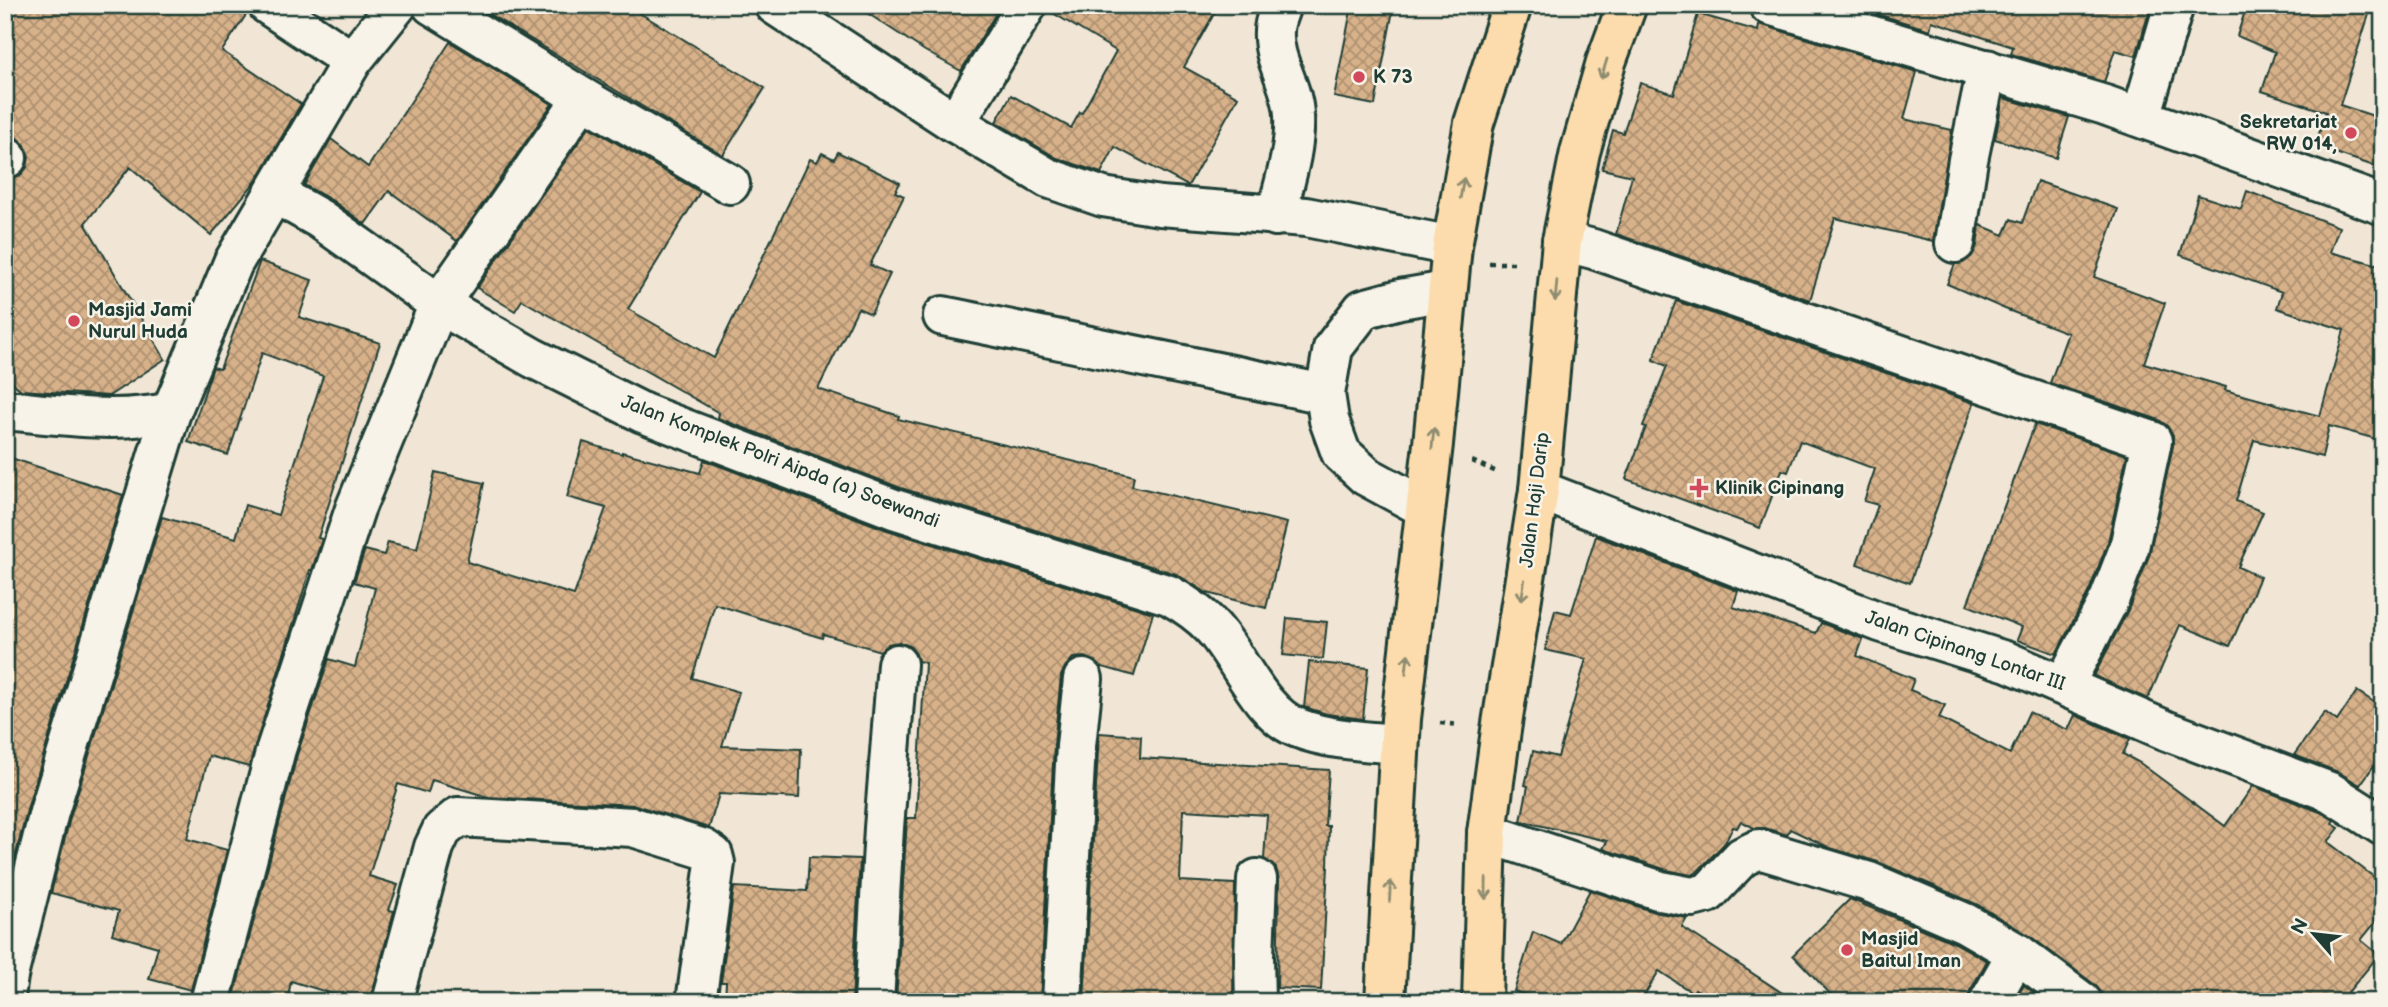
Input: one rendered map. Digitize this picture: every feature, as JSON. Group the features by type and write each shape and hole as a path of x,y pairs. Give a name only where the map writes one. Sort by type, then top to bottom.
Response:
{"main road":[{"path":"1385,1002 1400,731 1450,267 1474,122 1512,5"},
{"name":"Jalan Haji Darip","path":"1482,1002 1487,833 1539,490 1560,252 1580,152 1605,62 1627,5"}],"street":[{"path":"268,5 352,61"},
{"path":"5,997 49,812 172,412 233,262 352,61 397,5"},
{"path":"432,5 730,184"},
{"path":"955,123 1027,5"},
{"path":"1276,216 1291,154 1294,115 1273,34 1281,5"},
{"path":"1769,5 2141,117 2383,205"},
{"path":"2141,117 2174,5"},
{"path":"797,11 955,123 1048,178 1103,197 1160,206 1306,217 1450,267"},
{"path":"1955,243 1968,160 1987,69"},
{"path":"210,1002 276,749 347,534 439,304 583,98"},
{"name":"Jalan Komplek Polri Aipda (a) Soewandi","path":"274,193 320,219 439,304 533,358 643,413 894,509 1170,595 1189,606 1213,628 1274,712 1296,728 1338,738 1400,731"},
{"path":"1560,252 1592,249 2152,441 2129,548 2109,600 2064,685"},
{"path":"1425,508 1366,476 1341,453 1329,420 1325,394 1333,348 1363,309 1400,299 1450,267"},
{"path":"943,316 1325,394"},
{"path":"5,410 137,417 172,412"},
{"name":"Jalan Cipinang Lontar III","path":"1539,490 1880,622 2008,662 2165,730 2330,792 2383,826"},
{"path":"874,1002 884,828 898,664"},
{"path":"1062,1002 1076,746 1083,679"},
{"path":"392,1002 434,847 442,830 458,817 633,827 704,849 713,855 715,863 696,1002"},
{"path":"1487,833 1661,891 1692,897 1708,892 1742,856 1759,849 1869,882 1965,923 2017,953 2082,1002"},
{"path":"1255,1002 1257,879"},
{"path":"1989,1002 2017,953"}],"path":[{"path":"1450,267 1560,252"},
{"path":"1433,444 1539,490"},
{"path":"1400,731 1501,730"}],"building":[{"path":"5,5 246,5 248,12 222,51 301,104 256,181 211,235 130,167 85,223 165,359 109,396 21,390 14,384 5,368 5,179 20,176 27,167 29,157 25,145 17,138 5,135"},
{"path":"474,5 626,5 765,88 723,155"},
{"path":"855,5 1001,5 961,71"},
{"path":"1049,5 1219,5 1184,67 1238,97 1188,186 1115,147 1101,173 1057,158 996,122 1011,95 1071,128 1116,51 1048,10"},
{"path":"1352,5 1394,5 1375,105 1334,97"},
{"path":"1847,5 2151,5 2136,56 2115,50 2104,82 2011,54 2013,47 1932,21 1930,30"},
{"path":"2247,5 2372,5 2340,105 2383,119 2383,169 2315,146 2326,112 2262,91 2275,52 2237,36"},
{"path":"1698,14 1758,31 1759,24 1917,72 1904,119 1952,130 1933,241 1835,218 1810,300 1616,234 1632,176 1602,169 1613,130 1623,133 1640,83 1674,94"},
{"path":"450,42 552,104 457,241 389,191 365,224 333,201 304,185 331,139 368,167"},
{"path":"2003,98 2069,117 2056,158 1995,139"},
{"path":"589,127 700,192 628,309 714,358 810,159 817,162 822,153 834,159 838,152 900,183 895,192 904,196 870,265 890,274 871,314 858,308 818,389 899,416 898,419 1134,476 1132,486 1287,523 1266,608 1207,593 1176,574 901,488 718,418 719,413 522,300 515,311 477,288"},
{"path":"2037,181 2118,209 2094,277 2165,303 2144,363 2226,387 2225,390 2320,416 2344,330 2277,308 2282,292 2180,255 2198,195 2241,209 2247,191 2339,227 2330,252 2383,266 2383,441 2329,426 2322,457 2254,440 2236,501 2263,512 2238,567 2260,577 2230,646 2180,625 2148,699 2094,676 2128,610 2149,556 2173,446 2173,435 2159,420 2050,383 2068,333 1947,284 1955,264 1963,263 1972,256 1977,246 1980,225 2004,235 2011,219 2022,223"},
{"path":"260,261 312,280 299,317 380,343 318,538 322,539 249,767 209,756 187,839 227,850 191,990 149,979 158,947 112,934 119,911 51,893 70,818 162,517 236,538 245,505 278,515 323,376 262,353 228,455 188,442 213,367 220,369"},
{"path":"1676,301 1974,403 1910,583 1857,564 1878,505 1864,501 1875,469 1800,441 1788,472 1782,470 1760,528 1626,479 1667,366 1653,360"},
{"path":"2035,424 2127,455 2108,542 2089,591 2056,654 2017,640 2022,627 1967,605"},
{"path":"583,442 700,473 704,460 887,530 1153,613 1134,676 1099,666 1085,657 1073,658 1061,676 1054,745 1040,1002 896,1002 907,818 916,818 925,663 918,661 910,646 899,642 888,644 880,651 823,634 822,638 715,604 692,678 739,692 722,746 801,749 799,798 719,794 709,828 635,805 488,797 432,780 428,793 398,784 369,876 398,885 389,910 394,911 370,1002 359,1002 291,981 287,1002 260,1002 234,996 297,755 329,659 355,667 375,588 354,582 365,550 384,555 388,542 417,549 435,472 484,483 467,562 574,595 606,508 567,497"},
{"path":"5,456 123,495 28,806 9,882 5,881"},
{"path":"1596,536 1738,591 1733,607 1816,633 1821,623 1863,639 1857,656 1914,679 1910,690 1945,705 1939,718 2010,754 2029,712 2068,730 2075,715 2130,739 2123,754 2140,763 2225,826 2253,786 2320,812 2334,820 2332,823 2339,828 2328,842 2383,884 2383,913 2361,940 2379,955 2340,1002 2103,1002 2102,993 2095,985 2030,936 1976,904 1878,862 1830,848 1790,829 1787,835 1765,828 1756,829 1741,821 1737,828 1733,827 1725,843 1691,875 1603,849 1607,841 1521,821 1528,786 1525,785 1533,751 1558,757 1586,659 1545,650 1555,610 1571,614"},
{"path":"1287,618 1327,622 1323,659 1283,655"},
{"path":"1309,662 1368,668 1363,719 1327,714 1304,707"},
{"path":"2357,691 2383,708 2383,753 2360,785 2338,772 2294,755 2325,712 2337,721"},
{"path":"1099,733 1141,736 1140,758 1329,770 1325,826 1329,826 1328,867 1321,990 1277,988 1279,880 1276,868 1264,859 1267,815 1183,810 1180,881 1235,884 1233,1002 1084,1002"},
{"path":"809,857 860,859 852,1001 784,998 784,1002 725,1002 726,982 721,982 734,887 807,891"},
{"path":"1590,890 1654,912 1687,918 1682,927 1796,1002 1716,1002 1695,989 1693,993 1659,971 1640,1002 1547,1002 1514,991 1533,932 1561,944"},
{"path":"1850,899 1955,943 1987,961 1970,991 1967,1002 1838,1002 1793,955"},
{"path":"2024,985 2045,1002 2014,1002"}],"place":[{"name":"K 73","path":"1359,77"},
{"name":"Sekretariat RW 014,","path":"2351,133"},
{"name":"Masjid Jami Nurul Huda","path":"74,321"},
{"name":"Klinik Cipinang","path":"1699,488"},
{"name":"Masjid Baitul Iman","path":"1847,950"}]}
